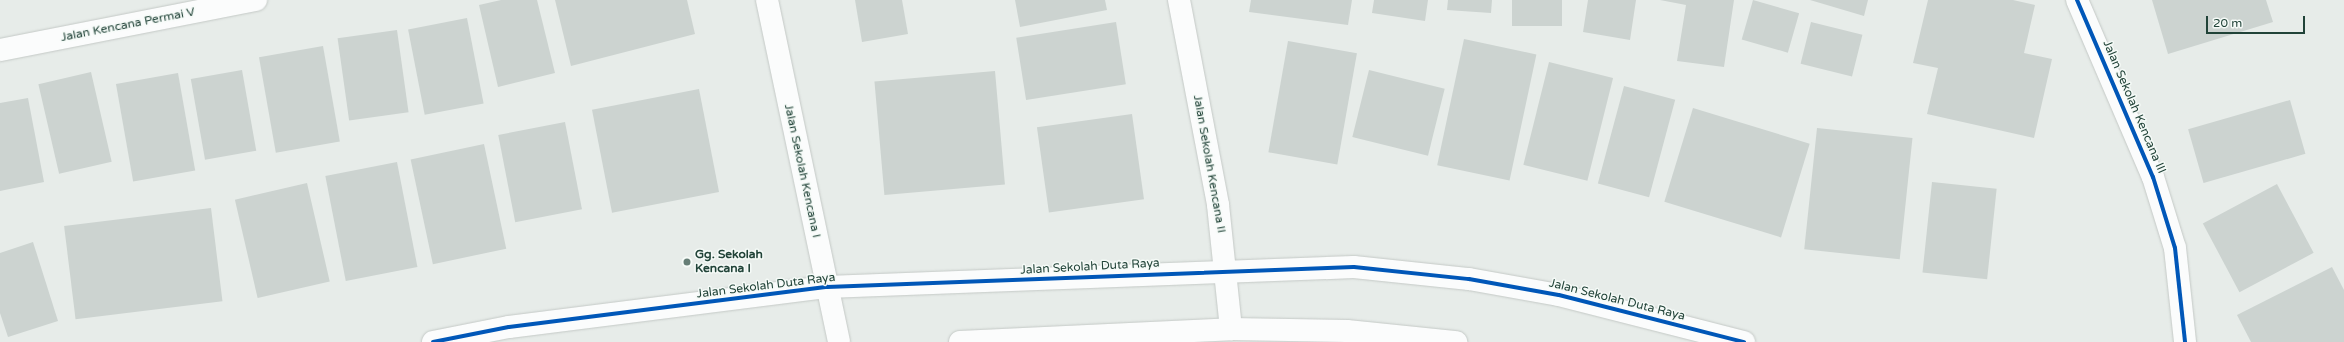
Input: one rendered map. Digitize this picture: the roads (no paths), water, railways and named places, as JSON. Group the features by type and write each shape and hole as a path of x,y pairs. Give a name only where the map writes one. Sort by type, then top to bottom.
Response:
{"street":[{"name":"Jalan Kencana Permai V","path":"0,50 256,0"},
{"name":"Jalan Sekolah Kencana I","path":"767,0 839,342"},
{"name":"Jalan Sekolah Kencana II","path":"1179,0 1218,205 1231,329"},
{"name":"Jalan Sekolah Kencana III","path":"2077,0 2153,177 2175,248 2185,342"},
{"name":"Jalan Sekolah Duta Raya","path":"433,342 508,328 827,287 1226,270 1354,267 1469,279 1559,295 1744,342"},
{"path":"960,342 1231,329 1347,331 1456,342"}],"place":[{"name":"Gg. Sekolah Kencana I","path":"687,262"}]}
